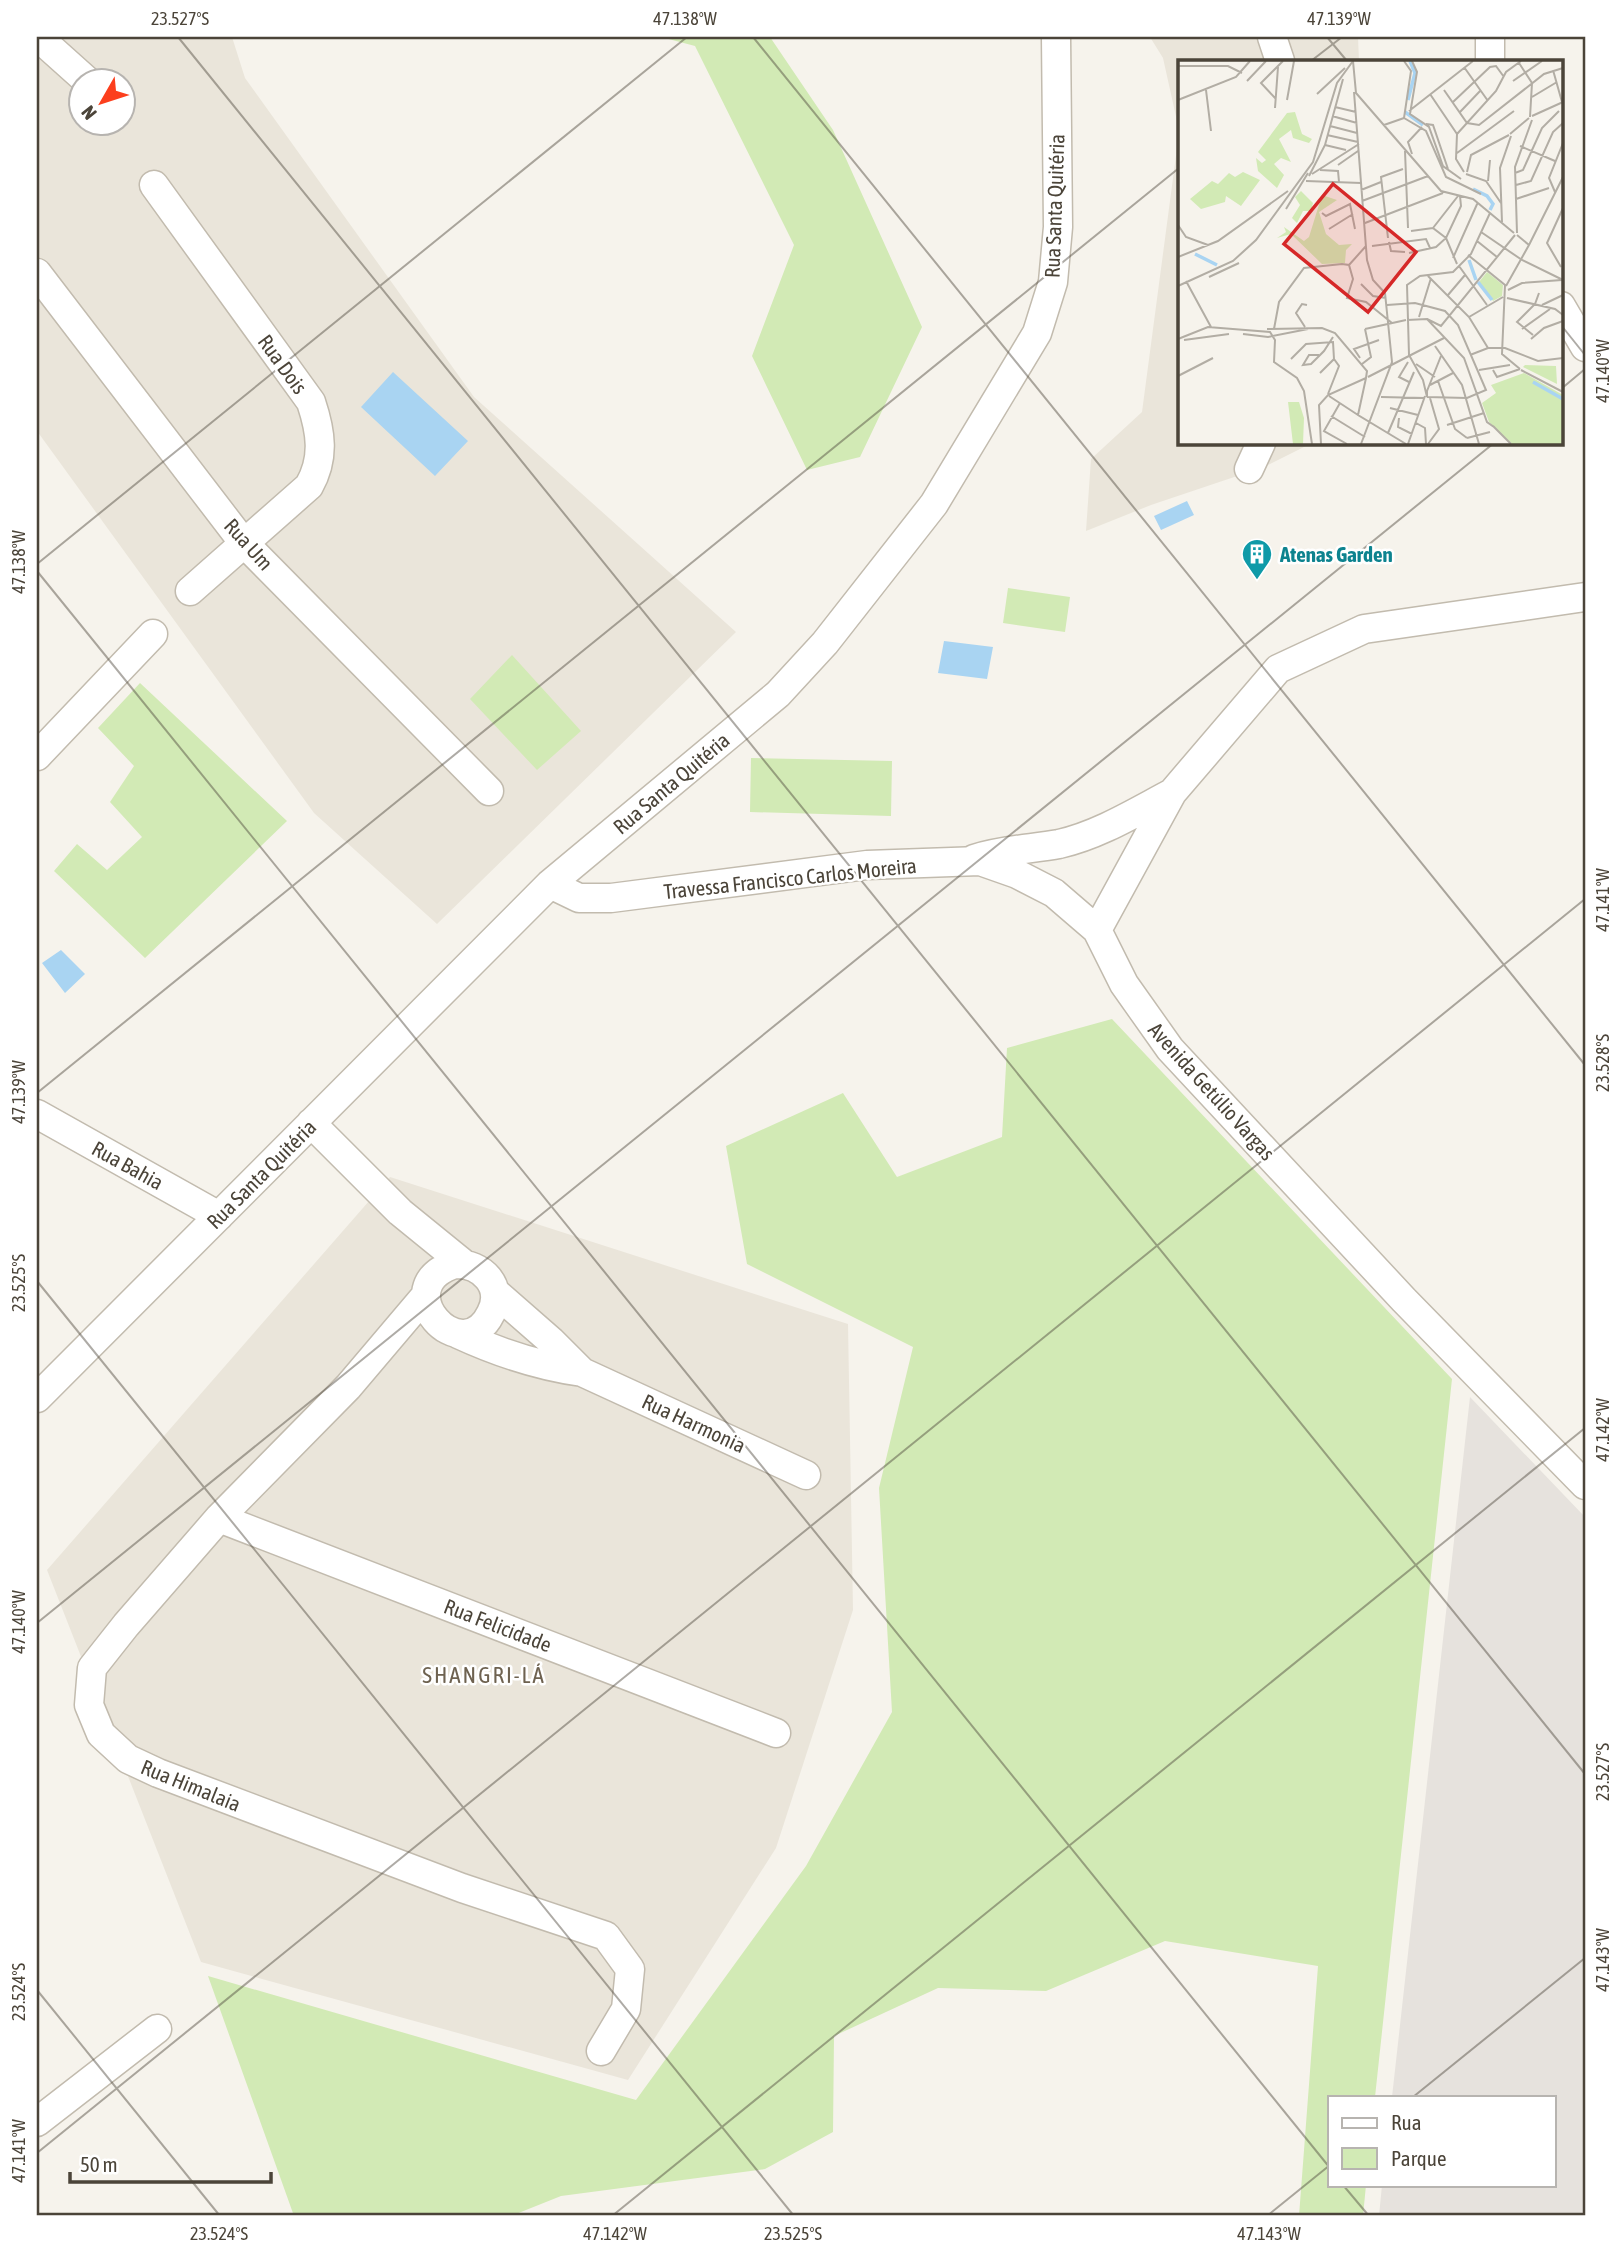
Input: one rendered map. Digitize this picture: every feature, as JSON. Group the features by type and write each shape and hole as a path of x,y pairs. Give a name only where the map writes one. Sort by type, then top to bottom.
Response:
{"street":[{"path":"38,37 70,66"},
{"name":"Rua Santa Quitéria","path":"37,1398 550,884 778,694 825,643 934,504 1037,333 1053,282 1058,227 1056,37"},
{"path":"1272,37 1280,60"},
{"path":"1490,37 1490,60"},
{"name":"Rua Dois","path":"154,185 311,402 320,429 320,455 316,474 309,486 190,591"},
{"name":"Rua Um","path":"37,273 243,542 489,791"},
{"path":"1562,308 1585,347"},
{"path":"1249,469 1261,444"},
{"path":"1097,930 1172,793 1278,669 1364,629 1585,597"},
{"path":"37,756 153,634"},
{"path":"968,862 989,854 1061,843 1113,824 1172,793"},
{"name":"Travessa Francisco Carlos Moreira","path":"550,884 579,898 611,898 867,865 980,861 1017,874 1054,893 1097,930"},
{"name":"Avenida Getúlio Vargas","path":"1097,930 1124,984 1170,1049 1404,1300 1585,1485"},
{"name":"Rua Bahia","path":"37,1114 219,1216"},
{"path":"311,1123 400,1212 464,1264"},
{"path":"400,1212 429,1287 429,1312 449,1330 475,1329 489,1318 493,1310 495,1292 487,1275 472,1265 446,1267 429,1287"},
{"name":"Rua Himalaia","path":"429,1287 387,1343 219,1518 126,1625 92,1668 89,1705 101,1734 128,1759 158,1773 461,1888 606,1936 630,1969 626,2009 601,2051"},
{"name":"Rua Harmonia","path":"495,1292 582,1372"},
{"name":"Rua Himalaia","path":"387,1343 449,1330"},
{"name":"Rua Harmonia","path":"449,1330 516,1357 582,1372 806,1475"},
{"name":"Rua Felicidade","path":"219,1518 776,1733"},
{"path":"37,2122 157,2029"}],"shaded area":[{"path":"37,37 232,37 245,78 474,397 736,632 437,924 314,813 37,431"},
{"path":"1150,37 1358,37 1359,60 1178,60 1178,126 1163,58"},
{"path":"1178,141 1178,444 1310,444 1264,467 1151,505 1086,531 1091,459 1142,412"},
{"name":"SHANGRI-LÁ","path":"390,1177 848,1324 853,1610 776,1848 628,2080 201,1962 47,1570"},
{"path":"1470,1397 1585,1517 1585,2216 1379,2216 1382,2186 1556,2186 1556,2096 1392,2096"}],"green space":[{"path":"661,37 770,37 833,130 922,327 860,457 807,470 752,356 794,245 695,46"},
{"path":"1008,588 1070,597 1065,632 1003,623"},
{"path":"512,655 581,731 537,770 470,699"},
{"path":"140,683 287,821 145,958 54,871 77,844 107,870 142,837 110,802 134,766 98,728"},
{"path":"751,758 892,761 891,816 750,812"},
{"path":"1112,1019 1452,1379 1375,2096 1328,2096 1328,2186 1366,2186 1363,2216 1299,2216 1318,1966 1165,1941 1046,1991 938,1988 834,2036 833,2132 765,2169 561,2196 511,2216 294,2216 208,1976 636,2100 806,1866 892,1712 879,1488 913,1347 747,1264 726,1146 843,1093 897,1177 1002,1137 1007,1048"}],"water":[{"path":"393,372 468,441 435,476 361,407"},
{"path":"1187,501 1194,515 1161,530 1154,516"},
{"path":"944,641 993,647 987,679 938,673"},
{"path":"61,950 85,974 65,993 42,963"}],"place":[{"name":"Atenas Garden","path":"1257,581"}],"district":[{"name":"SHANGRI-LÁ","path":"484,1675"}]}
